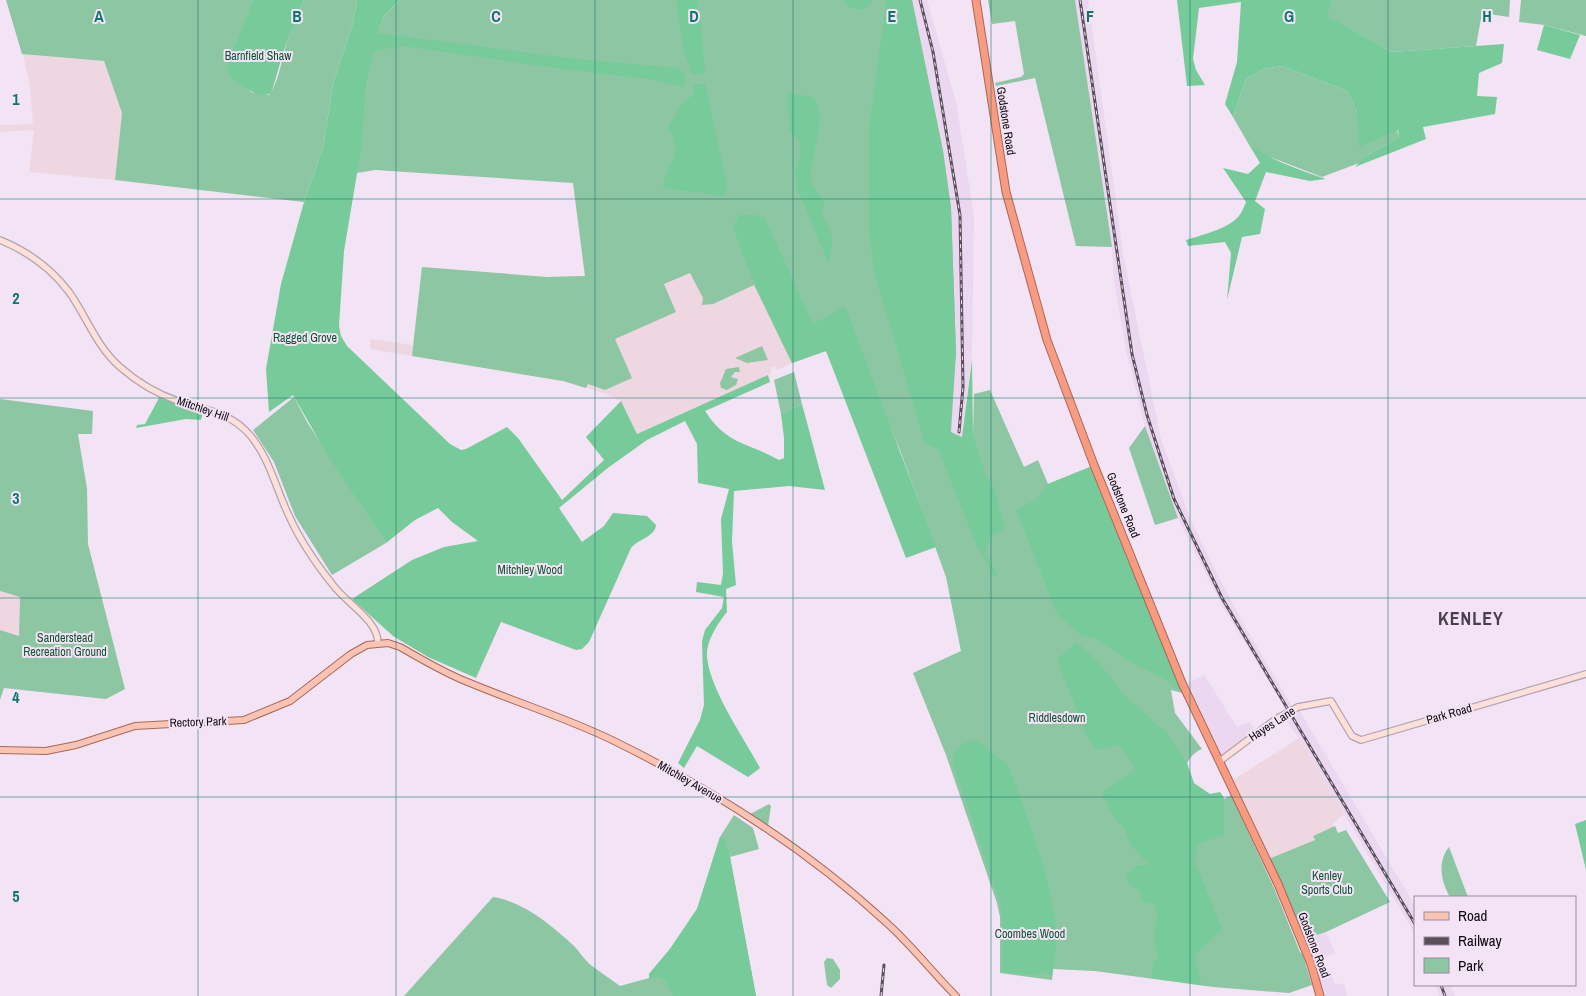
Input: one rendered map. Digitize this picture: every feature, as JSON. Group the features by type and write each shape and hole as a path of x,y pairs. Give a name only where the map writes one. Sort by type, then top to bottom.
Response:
{"highway":[{"name":"Godstone Road","path":"976,0 1006,192 1047,340 1094,465 1182,683 1278,884 1311,964 1320,996"}],"main road":[{"name":"Rectory Park","path":"0,750 46,751 76,745 135,726 244,720 290,701 351,654 378,643"},
{"name":"Mitchley Avenue","path":"378,643 400,647 469,683 592,731 703,788 771,833 856,896 895,931 956,996"}],"street":[{"name":"Mitchley Hill","path":"0,240 16,247 52,274 69,293 104,350 132,376 177,401 227,415 248,432 269,465 290,520 306,547 333,586 375,630 378,643"},
{"name":"Park Road","path":"1331,701 1352,736 1361,740 1586,674"},
{"name":"Hayes Lane","path":"1220,761 1276,719 1298,707 1331,701"}],"shaded area":[{"path":"912,0 927,0 956,102 974,216 972,353 962,438 950,432 956,352"},
{"path":"1075,0 1088,0 1124,259 1161,439 1190,518 1207,554 1243,623 1292,706 1286,710 1223,607 1193,549 1178,518 1145,426 1126,350 1114,281 1112,247"},
{"path":"23,54 104,61 122,113 115,180 29,172 34,130 0,132 0,125 33,124 30,86"},
{"path":"573,183 754,284 792,363 777,370 774,366 771,368 771,374 637,434 621,401 603,393 563,381 370,349 371,339 413,345 422,267 547,277 585,276"},
{"path":"0,591 20,596 19,636 0,630"},
{"path":"1204,675 1237,727 1250,722 1255,732 1223,759 1188,683"},
{"path":"1299,710 1414,904 1414,932 1299,738 1285,719"},
{"path":"1299,738 1344,814 1333,824 1334,827 1313,836 1315,841 1269,859 1233,780"},
{"path":"1326,932 1335,953 1322,958 1336,985 1344,983 1347,996 1324,996 1304,939"},
{"path":"1436,986 1450,986 1455,996 1439,996"}],"green space":[{"path":"6,0 252,0 249,14 236,44 233,81 246,86 251,92 269,95 274,87 290,33 305,0 357,0 353,23 333,84 323,148 304,202 115,180 122,113 104,61 22,54"},
{"name":"Barnfield Shaw","path":"252,0 305,0 288,40 271,93 266,95 256,93 233,81 227,70"},
{"path":"357,0 400,0 384,16 378,33 568,58 679,68 686,76 685,87 648,79 554,68 403,46 374,51 366,90 361,150 344,251 339,326 341,336 347,346 450,444 461,450 466,449 507,427 518,438 562,500 604,460 586,437 621,401 637,434 768,375 770,382 705,411 713,422 730,437 779,460 784,458 781,414 802,404 825,490 789,486 734,491 732,542 736,585 726,589 727,612 713,633 707,651 709,670 714,684 760,768 748,777 697,746 684,768 678,763 700,720 704,705 702,641 705,630 722,608 724,597 696,592 697,582 721,585 723,573 721,519 729,489 698,483 697,444 685,421 647,440 609,467 559,508 582,542 604,526 613,513 647,516 656,525 653,532 631,548 589,642 582,649 576,650 501,622 476,678 428,657 393,636 352,599 412,560 444,547 478,541 452,522 438,508 415,520 386,543 328,456 293,395 269,412 266,369 281,284 304,202 323,148 333,84 353,23"},
{"name":"Riddlesdown","path":"400,0 912,0 943,151 951,208 956,352 951,432 962,438 973,436 974,394 990,390 1024,467 1038,460 1048,484 1090,467 1182,693 1171,690 1175,713 1202,749 1190,759 1185,768 1181,784 1222,800 1231,795 1274,888 1300,952 1303,955 1312,985 1289,993 1213,987 1095,971 1053,969 1052,980 1000,973 1000,917 997,903 946,755 913,673 961,651 946,577 900,450 878,398 825,351 792,363 754,285 713,304 702,305 703,298 690,273 664,284 676,312 615,339 632,378 605,390 588,384 586,388 563,381 412,356 422,267 547,277 585,276 573,183 375,170 357,173 366,90 376,38 384,16"},
{"path":"676,0 697,0 701,21 705,74 692,74 684,51"},
{"path":"844,0 873,0 864,10 848,7"},
{"path":"884,0 912,0 943,151 951,208 956,352 950,432 962,437 972,360 973,436 986,475 994,488 1005,529 992,535 985,553 998,576 994,576 976,544 938,449 925,444 874,272 869,231 869,127 886,4"},
{"path":"988,0 1075,0 1112,247 1076,246 1035,78 996,86 995,83 1021,77 1024,74 1015,21 992,24"},
{"path":"1177,0 1332,0 1327,16 1392,52 1504,44 1502,63 1479,73 1477,96 1497,97 1495,114 1423,127 1426,139 1355,167 1364,157 1399,137 1398,130 1359,147 1357,112 1347,91 1282,66 1264,69 1246,79 1233,117 1225,104 1237,62 1241,2 1199,8 1193,59 1196,70 1205,85 1187,86"},
{"path":"1332,0 1510,0 1509,17 1482,13 1476,46 1392,52 1326,16"},
{"path":"1521,0 1586,0 1586,36 1544,25 1519,22"},
{"path":"1544,25 1580,35 1570,59 1537,50"},
{"path":"1282,66 1347,91 1357,112 1397,130 1399,137 1364,157 1359,163 1322,177 1262,154 1248,143 1233,117 1246,79 1264,69"},
{"path":"694,84 705,84 728,189 723,196 663,188 675,152 673,138 668,127 682,104 694,94"},
{"path":"787,93 813,97 818,106 820,115 818,137 811,169 811,178 812,183 823,199 824,207 822,214 831,231 832,245 829,264 797,188 795,172 801,154 799,140 790,132"},
{"path":"1248,143 1275,160 1326,179 1310,181 1266,172 1255,201 1265,209 1260,234 1242,237 1227,300 1231,253 1225,242 1188,246 1186,240 1226,226 1232,223 1241,213 1246,202 1223,168 1248,174 1260,163"},
{"path":"739,215 757,215 765,219 813,324 845,306 936,547 906,558 826,351 792,363 760,296 739,244 733,226"},
{"path":"762,346 768,360 747,363 735,358"},
{"path":"739,367 740,372 735,372 731,377 738,379 736,385 727,390 721,388 720,383 726,369"},
{"path":"794,372 802,404 781,414 774,380"},
{"path":"294,397 307,422 386,543 332,575 295,516 274,462 253,430"},
{"path":"159,398 203,413 201,420 186,419 136,428 137,425 145,424"},
{"name":"Sanderstead Recreation Ground","path":"0,399 93,411 92,434 78,434 87,489 88,544 125,689 106,699 4,688 0,700 0,630 19,636 20,597 0,591"},
{"path":"1145,426 1178,518 1155,525 1129,448"},
{"path":"1090,467 1182,693 1163,678 1130,662 1096,638 1081,635 1057,614 1016,510 1037,499 1048,484"},
{"path":"1077,642 1102,666 1123,694 1168,734 1187,763 1194,783 1210,794 1220,792 1224,798 1224,835 1198,844 1195,862 1222,929 1195,955 1201,985 1152,978 1153,961 1158,960 1154,938 1157,914 1154,904 1142,902 1140,891 1128,884 1126,876 1138,865 1149,865 1130,844 1125,830 1111,813 1102,793 1135,769 1120,745 1095,750 1086,734 1057,659"},
{"name":"Coombes Wood","path":"974,740 1008,765 1044,867 1056,931 1052,977 1045,971 1034,975 1002,972 1003,931 1000,902 953,765 954,756 958,748"},
{"path":"769,804 771,806 768,826 750,814"},
{"path":"734,815 753,828 759,849 730,857 756,996 404,996 493,897 526,909 556,930 574,946 589,964 620,986 649,978 649,974 670,949 697,909 720,837"},
{"path":"1586,820 1586,870 1575,824"},
{"name":"Kenley Sports Club","path":"1335,826 1338,833 1346,830 1390,902 1326,932 1304,939 1269,859 1315,840 1313,836"},
{"path":"720,837 724,839 730,857 756,996 673,996 665,980 658,977 649,978 649,974 670,949 697,909"},
{"path":"1449,847 1468,896 1450,896 1444,885 1442,872 1445,853"},
{"path":"827,958 833,959 840,970 840,979 831,988 827,985 824,962"}],"railway":[{"path":"920,0 933,52 960,215 963,387 959,432"},
{"path":"1080,0 1132,354 1147,415 1174,499 1222,598 1414,922"},
{"path":"881,996 884,965"},
{"path":"1441,986 1445,996"}],"district":[{"name":"KENLEY","path":"1471,618"}],"park label":[{"name":"Ragged Grove","path":"305,338"},
{"name":"Mitchley Wood","path":"530,570"}]}
